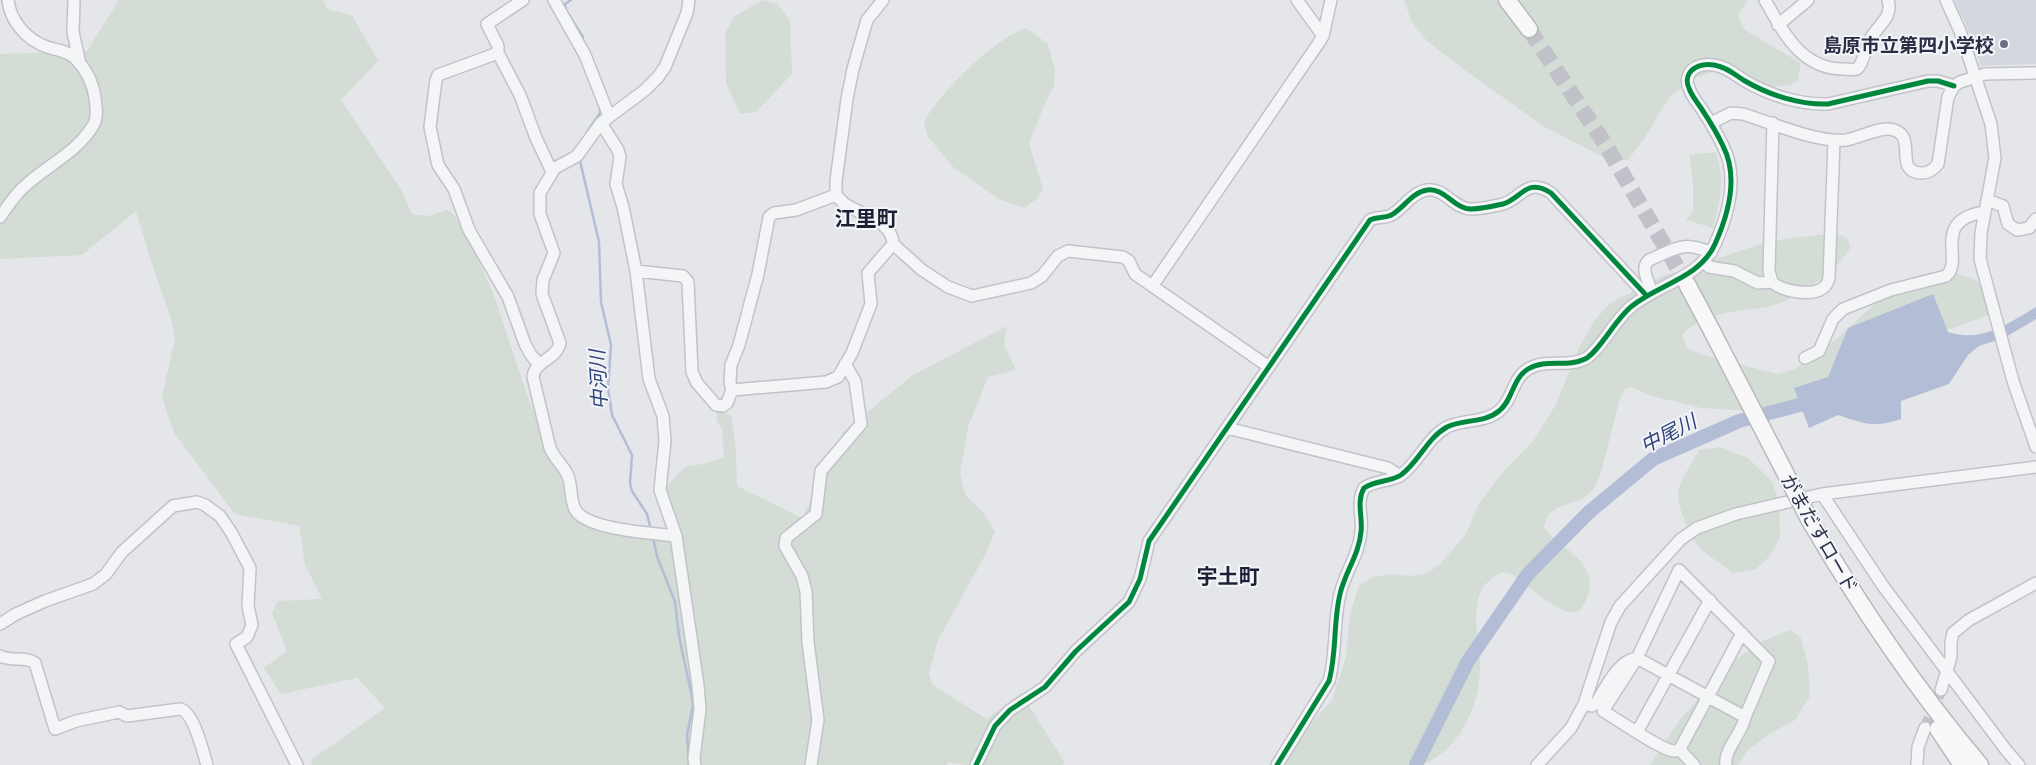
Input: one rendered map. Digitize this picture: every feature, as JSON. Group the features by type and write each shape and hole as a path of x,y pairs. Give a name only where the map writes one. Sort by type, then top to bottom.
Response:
{"highway":[{"path":"1511,5 1529,29"},
{"name":"がまだすロード","path":"1686,284 1809,518 1842,576 1904,668 1980,765"},
{"path":"1904,668 1940,732 1962,765"}],"street":[{"path":"0,217 12,198 26,184 80,145 94,123 97,112 91,80 81,65 67,53 39,44 21,30 13,19 8,0"},
{"path":"74,0 74,32 81,65"},
{"path":"524,0 488,24 498,46 498,53 520,95 536,138 552,172"},
{"path":"554,0 582,48 605,120 620,157 616,184 623,206 636,271 649,379 663,416 665,441 660,490 676,536 698,685 700,709 694,758 695,765"},
{"path":"676,536 592,522 579,514 575,509 566,472 553,456 533,382 534,373 539,364 556,352 560,343 542,294 543,280 554,253 540,214 539,200 542,188 552,172 577,156 605,120 645,90 665,67 687,13 690,0"},
{"path":"836,195 847,99 853,69 867,20 883,0"},
{"path":"1297,0 1323,36"},
{"path":"1153,285 1323,36 1331,0"},
{"path":"1764,0 1788,40 1820,66 1830,69 1856,69 1859,66 1868,41 1889,13 1888,0"},
{"path":"1778,25 1808,0"},
{"path":"1946,0 1960,31 1991,124 1995,158 1988,200 1984,212 1980,251 1982,271 2022,413 2036,447"},
{"path":"498,53 438,75 430,116 430,135 438,164 454,188 469,230 508,297 525,344 539,364"},
{"path":"1277,765 1329,681 1340,591 1358,548 1362,532 1361,494 1364,488 1370,484 1400,476 1443,430 1460,422 1483,419 1500,411 1517,380 1528,370 1541,364 1576,362 1592,354 1612,326 1629,308 1648,294 1664,288 1707,258 1721,229 1732,181 1726,153 1711,123 1689,89 1687,82 1692,70 1704,65 1721,66 1754,86 1793,101 1814,105 1828,104 1928,81 1938,80 1954,86"},
{"path":"1711,123 1724,115 1737,113 1834,141 1858,138 1884,129 1894,130 1903,136 1906,144 1908,166 1918,172 1929,171 1938,164 1948,97 1954,86 1975,76 1986,74 2036,73"},
{"path":"1772,282 1769,265 1773,123"},
{"path":"1648,294 1650,286 1644,269 1645,263 1688,246 1699,248 1707,258 1709,267 1734,271 1758,283 1772,282 1787,290 1816,292 1825,287 1830,278 1834,141"},
{"path":"976,765 995,726 1010,710 1045,688 1076,651 1129,602 1140,579 1149,541 1368,222 1393,214 1424,190 1436,190 1470,209 1503,204 1527,189 1534,187 1545,189 1648,294"},
{"path":"636,271 683,276 686,278 688,282 692,372 697,383 718,406 727,403 732,390 730,382 731,365 739,345 758,274 769,217 774,213 796,210 836,195"},
{"path":"836,195 845,204 870,216 890,232 893,244 922,270 948,286 972,296 1031,283 1042,276 1058,256 1068,251 1123,257 1129,261 1135,274 1270,367"},
{"path":"1988,200 2003,206 2008,224 2017,230 2025,230 2036,219"},
{"path":"1805,358 1819,352 1833,319 1843,309 1891,290 1946,276 1953,265 1950,245 1955,230 1966,218 1984,212"},
{"path":"732,390 826,382 838,377 852,353 871,304 868,276 870,270 893,244"},
{"path":"811,765 818,720 808,642 806,591 802,576 785,546 786,538 816,514 821,471 861,424 855,381 845,364"},
{"path":"1227,428 1388,468 1400,476"},
{"path":"1537,765 1571,728 1584,704 1611,622 1620,606 1681,539 1696,528 1736,514 1822,494 2036,467"},
{"path":"1822,494 1883,586 2019,765"},
{"path":"0,624 16,614 45,601 93,584 106,574 122,552 173,506 197,502 205,505 220,516 250,568 248,606 252,625 246,636 236,644 297,765"},
{"path":"1726,765 1726,758 1744,724 1745,716 1769,661 1742,633 1710,600 1679,570 1637,658 1603,712 1672,751 1679,749 1742,633"},
{"path":"1941,690 1951,657 1951,637 1960,626 2036,583"},
{"path":"1637,732 1710,600"},
{"path":"0,656 31,660 35,663 55,729 76,721 119,712 127,716 180,709 188,713 202,745 207,765"},
{"path":"1584,704 1592,706 1596,704 1622,666 1629,660 1637,658 1745,716"},
{"path":"1919,763 1920,741 1925,728"},
{"path":"1679,749 1694,765"}],"shaded area":[{"path":"119,0 323,0 327,9 352,15 378,61 341,100 402,191 412,214 428,216 447,210 451,212 465,229 495,298 526,392 564,487 584,511 646,536 666,531 666,487 685,467 707,463 724,457 722,429 716,420 717,411 731,415 736,451 737,486 802,518 843,432 913,375 1007,326 1004,344 1016,370 988,377 968,427 960,474 966,496 982,511 995,532 984,557 938,640 929,674 933,685 987,719 1021,693 1065,763 1062,765 965,765 949,762 947,765 312,765 311,760 385,708 357,678 281,694 264,668 287,651 272,613 278,601 322,599 305,565 299,526 235,514 175,434 162,396 175,338 172,322 136,211 82,255 0,259 0,54 87,51"},
{"path":"762,0 777,4 790,20 792,74 756,112 740,114 726,83 725,33 734,17"},
{"path":"1404,0 1748,0 1738,15 1745,30 1801,63 1798,80 1791,85 1767,87 1716,71 1698,77 1670,96 1644,139 1628,160 1609,160 1543,126 1427,41 1411,21"},
{"name":"島原市立第四小学校","path":"1954,0 2036,0 2036,64 1981,66 1966,24"},
{"path":"1026,28 1048,44 1055,70 1054,86 1029,143 1043,189 1037,199 1024,208 999,199 954,168 928,137 924,122 942,96 984,54 1013,34"},
{"path":"1716,152 1719,163 1721,190 1713,228 1686,220 1693,211 1693,182 1689,155"},
{"path":"1818,235 1841,235 1848,239 1850,248 1836,266 1802,292 1778,304 1722,314 1700,321 1682,335 1687,348 1703,355 1778,374 1795,369 1811,357 1822,352 1877,302 1902,284 1931,273 1953,272 1974,279 1990,290 1997,312 1942,332 1837,408 1782,413 1701,408 1648,395 1635,388 1627,388 1623,391 1618,406 1601,473 1593,490 1582,499 1557,508 1548,515 1544,527 1587,570 1590,580 1589,590 1582,608 1575,612 1561,609 1510,573 1502,572 1484,586 1476,609 1480,676 1473,708 1458,736 1435,758 1421,765 1270,765 1295,741 1332,700 1346,657 1350,614 1359,585 1373,577 1391,574 1410,576 1428,573 1441,563 1466,534 1478,505 1501,474 1534,440 1555,406 1579,348 1594,321 1610,303 1666,275 1771,241"},
{"path":"1720,447 1748,458 1772,481 1779,504 1780,537 1769,557 1756,569 1732,573 1697,545 1682,514 1678,492 1690,465 1699,450"},
{"path":"1790,630 1801,638 1808,664 1810,696 1795,720 1771,733 1748,750 1738,765 1650,765 1679,721 1726,666 1763,641"}],"water":[{"path":"1933,294 1948,332 1960,335 1972,335 1994,330 2036,307 2036,319 2004,338 1979,346 1968,355 1949,384 1901,401 1901,419 1892,422 1870,424 1838,415 1809,428 1794,388 1828,377 1848,328"}],"waterway":[{"name":"中河川","path":"566,10 565,4 571,0"},
{"name":"中河川","path":"569,15 583,37 582,42"},
{"name":"中河川","path":"587,132 600,113 600,106"},
{"name":"中河川","path":"580,161 599,242 601,302 611,345 608,388 612,415 632,455 630,483 632,491 647,514 651,530"},
{"name":"中尾川","path":"1416,765 1468,661 1528,574 1588,513 1653,459 1739,421 1818,400"},
{"name":"中河川","path":"653,538 657,556 675,602 679,636 692,697 693,705 687,735 689,765"}],"tunnel":[{"path":"1529,29 1605,144 1687,284"},
{"path":"1925,728 1941,690"}],"cycle path":[{"path":"1277,765 1329,681 1340,594 1360,540 1360,499 1364,488 1401,475 1413,464 1434,437 1447,427 1481,419 1499,411 1504,406 1519,378 1528,369 1542,364 1571,363 1585,359 1596,349 1626,311 1643,298 1689,273 1708,256 1715,244 1728,208 1731,182 1730,170 1728,158 1721,141 1690,91 1688,79 1692,70 1703,65 1719,66 1774,95 1817,104 1828,104 1928,81 1938,81 1954,86"},
{"path":"976,765 995,726 1010,710 1045,687 1076,651 1129,602 1140,579 1149,541 1370,220 1390,216 1417,194 1427,190 1439,192 1460,206 1472,209 1503,204 1525,190 1536,187 1551,193 1646,295"}],"place":[{"name":"島原市立第四小学校","path":"2004,44"}],"district":[{"name":"江里町","path":"866,218"},
{"name":"宇土町","path":"1228,576"}]}
